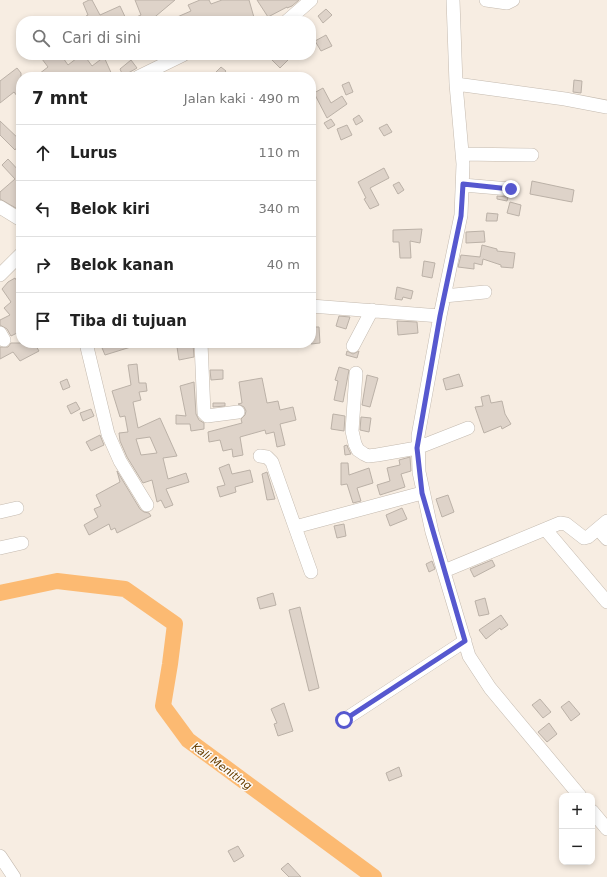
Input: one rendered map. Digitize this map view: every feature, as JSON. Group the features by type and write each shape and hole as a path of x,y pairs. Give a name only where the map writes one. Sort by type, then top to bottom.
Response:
{"street":[{"path":"293,16 311,0"},
{"path":"453,0 456,84 462,154 463,184 461,216 440,316 417,448 422,493 469,656 490,688 578,793"},
{"path":"486,0 507,3 513,0"},
{"path":"148,72 173,60"},
{"path":"456,84 566,99 607,107"},
{"path":"462,154 532,155"},
{"path":"463,184 511,189"},
{"path":"0,208 16,217"},
{"path":"0,275 16,259"},
{"path":"444,296 485,292"},
{"path":"316,306 440,316"},
{"path":"353,346 372,310"},
{"path":"87,348 108,434 120,462 147,505"},
{"path":"201,348 204,413 207,416 238,412"},
{"path":"356,373 352,431 358,450 368,456 417,448 468,428"},
{"path":"260,456 267,457 272,462 311,572"},
{"path":"295,527 422,493"},
{"path":"0,512 17,508"},
{"path":"444,571 563,522 584,538 588,537 602,525 607,539"},
{"path":"546,530 607,602"},
{"path":"0,548 22,542"},
{"path":"344,720 465,641"},
{"path":"595,815 607,829"},
{"path":"0,856 14,877"}],"building":[{"path":"92,0 100,15 120,6 125,16 86,16 88,15 83,3"},
{"path":"135,0 175,0 156,16 139,16 141,15"},
{"path":"200,0 209,0 211,4 222,0 249,0 254,16 180,16 191,11 188,5"},
{"path":"257,0 299,0 292,6 267,16"},
{"path":"326,9 332,15 323,23 318,16"},
{"path":"326,35 332,46 321,51 316,40"},
{"path":"43,60 64,60 68,65 74,60 88,60 92,66 100,60 105,60 111,72 42,72 48,67"},
{"path":"131,60 137,68 130,72 121,72 120,69"},
{"path":"272,60 288,60 280,68"},
{"path":"221,67 226,71 225,72 216,72"},
{"path":"17,68 20,72 16,72 16,95 14,92 0,103 0,81"},
{"path":"574,80 582,81 581,93 573,92"},
{"path":"349,82 353,92 346,95 342,85"},
{"path":"323,88 331,103 342,96 347,104 327,118 316,97 316,92"},
{"path":"359,115 363,121 356,125 353,119"},
{"path":"331,119 335,125 328,129 324,123"},
{"path":"0,121 16,136 15,150 0,135"},
{"path":"387,124 392,132 384,136 379,128"},
{"path":"347,125 352,135 341,140 337,129"},
{"path":"8,159 16,168 16,208 0,199 0,192 15,179 2,165"},
{"path":"384,168 389,178 370,188 379,205 370,209 364,199 366,198 358,182"},
{"path":"532,181 574,190 572,202 530,194"},
{"path":"399,182 404,190 398,194 393,185"},
{"path":"497,196 508,197 507,201 497,199"},
{"path":"510,202 521,205 519,216 507,213"},
{"path":"487,213 498,214 497,221 486,221"},
{"path":"422,229 420,243 410,241 411,258 400,258 399,242 393,242 393,230"},
{"path":"484,231 485,242 466,243 466,232"},
{"path":"482,245 497,249 497,251 515,253 513,268 501,267 501,265 483,259 482,265 474,263 474,269 458,267 461,255 480,257"},
{"path":"424,261 435,263 432,278 422,276"},
{"path":"15,278 16,280 16,334 11,336 7,329 0,325 0,320 10,315 4,308 11,302 2,289 8,282"},
{"path":"397,287 413,291 411,299 403,297 402,300 395,299"},
{"path":"339,316 350,317 346,329 336,326"},
{"path":"397,321 417,322 418,333 398,335"},
{"path":"316,327 319,327 320,343 316,343"},
{"path":"11,343 16,343 16,348 37,348 39,351 20,361 13,352 0,359 0,347 8,347"},
{"path":"102,348 128,348 105,355"},
{"path":"177,348 193,348 194,357 179,360"},
{"path":"347,351 353,354 359,351 357,358 346,355"},
{"path":"137,364 139,383 146,383 147,391 139,392 141,400 133,402 138,428 160,418 177,456 163,458 168,479 186,473 189,482 166,489 173,505 165,508 161,500 157,502 152,480 143,483 127,457 120,441 119,433 128,432 125,416 120,417 112,391 131,385 128,365","holes":["150,437 157,453 141,455 136,439"]},
{"path":"339,367 349,370 343,402 334,400 338,381 335,380"},
{"path":"210,370 223,370 223,379 211,380"},
{"path":"459,374 463,386 446,390 443,379"},
{"path":"367,375 378,378 370,407 362,405"},
{"path":"262,378 267,403 278,401 280,410 293,407 296,420 280,424 285,445 277,447 274,432 266,434 265,430 240,437 243,455 233,457 232,449 223,451 220,440 209,442 208,432 242,423 241,419 245,415 246,411 244,407 238,404 242,403 239,382"},
{"path":"67,379 70,387 63,390 60,382"},
{"path":"194,382 196,414 199,420 204,423 204,429 191,431 190,424 176,424 176,415 186,416 180,386"},
{"path":"489,395 491,403 502,401 505,414 511,424 502,429 501,426 484,433 475,407 483,406 481,397"},
{"path":"76,402 80,409 71,414 67,406"},
{"path":"213,403 225,403 225,406 213,407"},
{"path":"91,409 94,416 83,421 80,413"},
{"path":"333,414 345,416 344,431 331,429"},
{"path":"361,417 371,418 369,432 360,430"},
{"path":"100,435 104,445 91,451 86,442"},
{"path":"347,445 351,454 345,455 344,446"},
{"path":"410,457 411,471 401,474 405,487 380,495 377,485 390,481 387,468 400,465 399,460"},
{"path":"341,463 348,463 349,475 369,468 373,483 357,488 361,501 353,503 347,484 341,485"},
{"path":"229,464 232,474 250,470 253,482 235,487 236,492 220,497 217,487 225,485 219,468"},
{"path":"117,471 140,509 149,513 151,516 117,533 115,528 111,530 109,524 89,535 84,525 98,517 94,509 101,506 96,495 120,482"},
{"path":"267,472 275,499 267,500 262,474"},
{"path":"448,495 454,512 442,517 436,499"},
{"path":"402,508 407,519 390,526 386,515"},
{"path":"344,524 346,536 337,538 334,526"},
{"path":"492,560 495,566 474,577 470,569"},
{"path":"432,561 435,569 429,572 426,564"},
{"path":"273,593 276,605 260,609 257,598"},
{"path":"485,598 489,614 479,616 475,601"},
{"path":"300,607 319,688 309,691 289,610"},
{"path":"501,615 508,625 501,630 500,628 486,639 479,630"},
{"path":"540,699 551,712 543,718 532,705"},
{"path":"569,701 580,714 571,721 561,707"},
{"path":"284,703 293,731 278,736 274,724 277,723 271,709"},
{"path":"549,723 557,734 547,742 538,732"},
{"path":"399,767 402,776 389,781 386,773"},
{"path":"238,846 244,856 234,862 228,851"},
{"path":"288,863 301,877 289,877 281,869"}],"waterway":[{"name":"Kali Meniting","path":"0,593 57,581 125,589 175,624 163,706 188,740 374,877"}],"route":[{"path":"344,720 465,641 432,532 422,493 418,472 418,436 440,316 461,216 463,184 511,189"}]}
